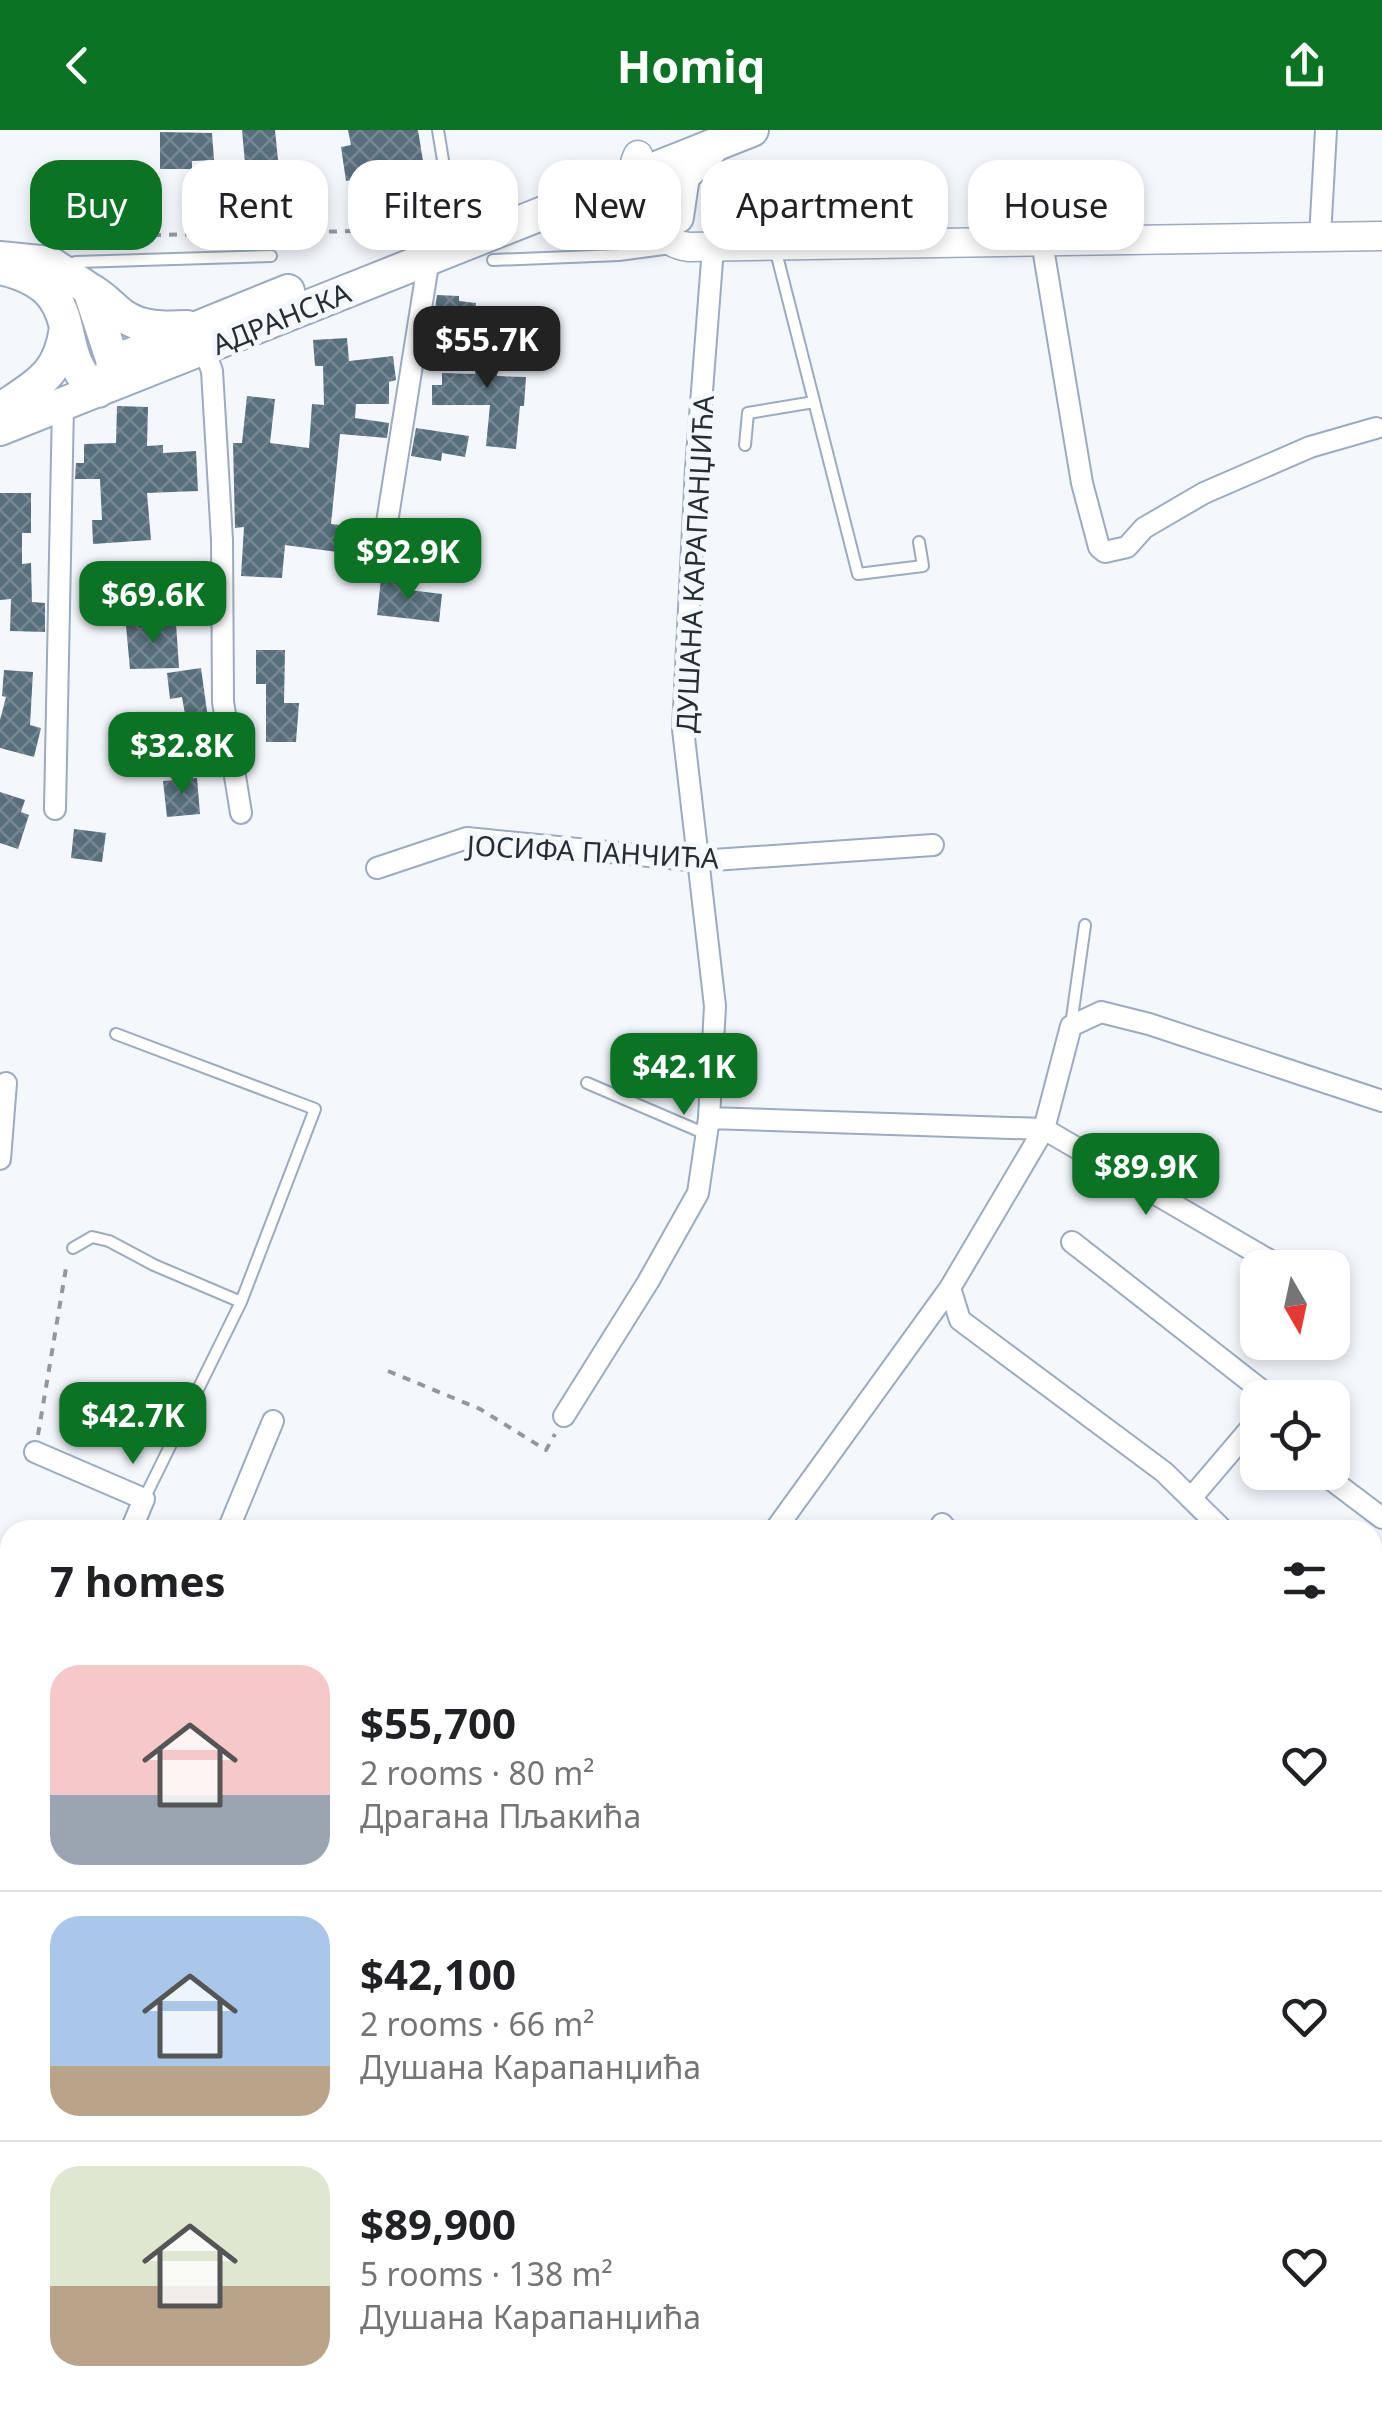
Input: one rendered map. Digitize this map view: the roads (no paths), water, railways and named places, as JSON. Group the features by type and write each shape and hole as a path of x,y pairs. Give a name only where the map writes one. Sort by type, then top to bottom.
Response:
{"main road":[{"path":"650,160 726,133"},
{"path":"684,237 683,176 726,133"},
{"name":"АДРАНСКА","path":"3,413 200,338 430,258 538,214"},
{"path":"681,231 684,237"},
{"path":"681,236 701,239"},
{"path":"1144,241 1382,236"},
{"path":"0,258 34,259 61,268 108,300 121,315 141,324 200,338 400,250"},
{"path":"0,268 28,276 50,290 58,300 66,328 100,379"},
{"path":"89,289 100,379"},
{"path":"3,413 51,372 63,350 66,328"},
{"name":"АДРАНСКА","path":"3,413 62,405 100,379"}],"street":[{"path":"1320,238 1326,130"},
{"name":"ДУШАНА КАРАПАНЏИЋА","path":"564,1416 698,1193 707,1126 716,1006 683,728 696,468 684,237"},
{"path":"1043,250 1082,483 1099,547 1105,552 1127,547 1144,528 1204,492 1310,446 1376,428"},
{"path":"382,554 430,258"},
{"path":"200,338 212,370 222,540 223,702 241,812"},
{"path":"56,809 62,405"},
{"name":"ЈОСИФА ПАНЧИЋА","path":"377,868 468,838 699,862 933,845"},
{"path":"782,1520 950,1288 1044,1129 1070,1026 1101,1012 1149,1024 1382,1101"},
{"path":"0,1160 6,1083"},
{"path":"707,1126 1044,1129 1252,1250"},
{"path":"1072,1242 1248,1380"},
{"path":"950,1288 960,1320 1164,1472 1214,1520"},
{"path":"232,1520 273,1421"},
{"path":"1192,1497 1240,1441"},
{"path":"36,1452 144,1498 136,1520"},
{"path":"1345,1490 1382,1518"}],"lane":[{"path":"438,130 443,160"},
{"path":"493,260 619,255 684,237"},
{"path":"776,250 858,574 922,566 919,542"},
{"path":"61,268 76,262 270,256"},
{"path":"745,445 748,413 814,402"},
{"path":"1070,1026 1085,925"},
{"path":"116,1034 315,1109 241,1302 144,1498"},
{"path":"588,1083 707,1126"},
{"path":"73,1248 92,1237 109,1241 241,1302"}]}
